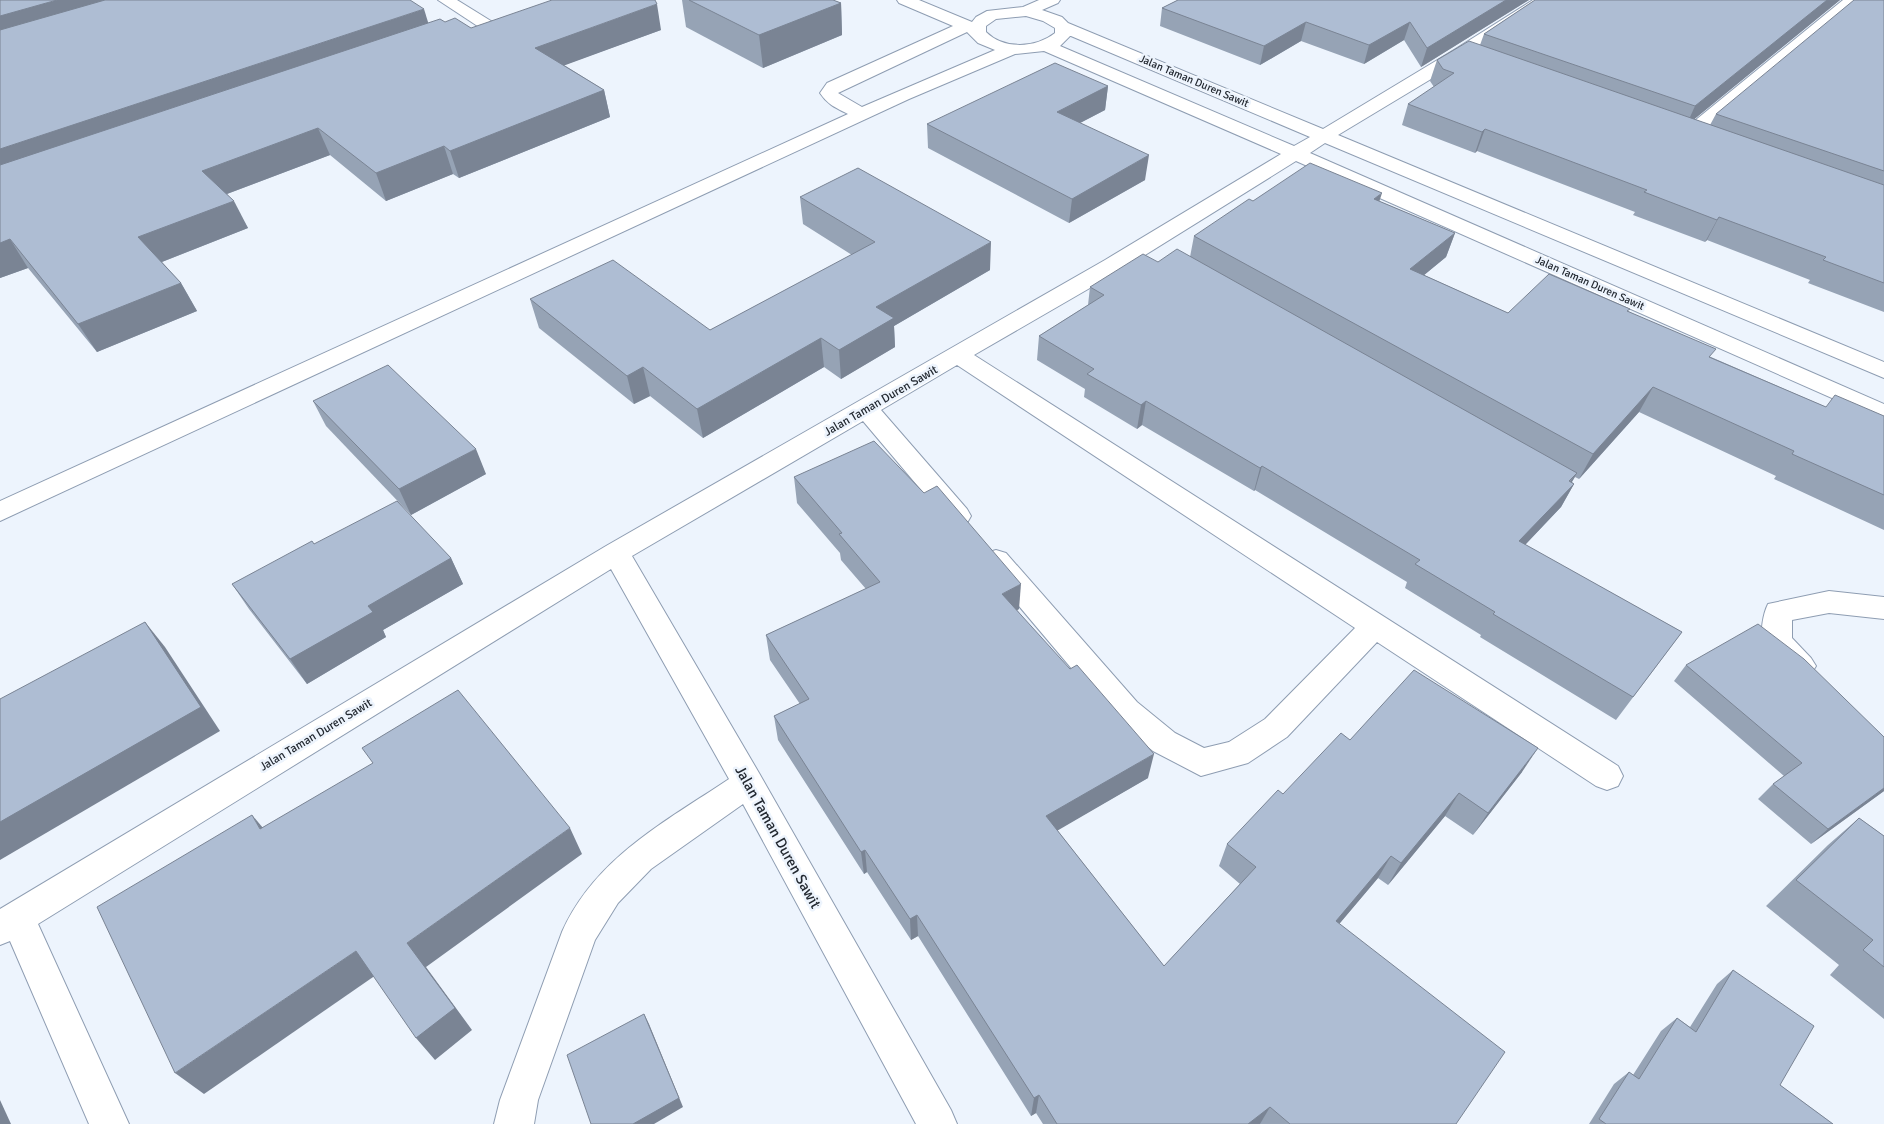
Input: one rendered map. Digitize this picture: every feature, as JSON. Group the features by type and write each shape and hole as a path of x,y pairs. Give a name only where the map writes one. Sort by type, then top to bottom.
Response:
{"street":[{"path":"446,0 492,22 468,30"},
{"path":"904,0 972,28 988,42 1013,49"},
{"path":"862,114 833,99 829,93 833,87 979,25 983,20 991,16 1013,11 1026,11 1052,0"},
{"name":"Jalan Taman Duren Sawit","path":"109,1124 8,923 616,553 959,356 1113,265 1152,250 1325,135 1460,54 1544,0"},
{"path":"1688,136 1849,3 1860,2 1884,8"},
{"name":"Jalan Taman Duren Sawit","path":"1026,11 1049,16 1062,26 1884,371"},
{"path":"0,512 862,114 1013,49 1046,46 1061,37 1064,32 1062,26"},
{"name":"Jalan Taman Duren Sawit","path":"1046,46 1884,412"},
{"path":"1460,54 1484,62"},
{"path":"1670,129 1707,142"},
{"path":"959,356 1608,776"},
{"path":"866,409 1126,711 1164,742 1201,762 1237,754 1276,728 1375,626"},
{"name":"Jalan Taman Duren Sawit","path":"616,553 748,783 937,1124"},
{"path":"1821,687 1777,642 1778,612 1829,602 1884,608"},
{"path":"514,1124 519,1100 580,932 606,892 639,858 748,783"}],"building":[{"path":"0,0 57,0 0,16"},
{"path":"105,0 410,0 424,9 0,149 0,30"},
{"path":"552,0 655,0 657,4 535,48 604,90 450,151 444,146 376,173 318,128 202,171 234,201 138,237 181,283 78,324 10,239 0,243 0,165 440,19 445,22 455,18 471,28"},
{"path":"689,0 833,0 841,3 759,35"},
{"path":"1178,0 1506,0 1427,48 1410,22 1369,45 1306,22 1264,46 1162,8"},
{"path":"1535,0 1827,0 1695,106 1484,34"},
{"path":"1854,0 1884,0 1884,171 1716,114"},
{"path":"1469,41 1884,185 1884,283 1823,260 1826,257 1719,217 1717,220 1644,192 1647,190 1485,129 1482,132 1408,104 1454,73 1443,69 1437,60"},
{"path":"1055,63 1108,86 1057,112 1149,155 1072,199 927,124"},
{"path":"1310,163 1382,193 1374,199 1455,233 1410,269 1508,313 1549,274 1630,309 1627,311 1716,349 1709,357 1826,407 1835,395 1884,416 1884,495 1792,454 1794,451 1653,387 1593,454 1194,236 1249,199 1253,201"},
{"path":"858,168 991,242 876,307 894,318 839,350 821,338 697,409 643,367 627,376 530,299 613,260 710,330 875,242 800,197"},
{"path":"1177,249 1577,473 1569,481 1574,484 1519,541 1682,632 1633,697 1493,614 1495,612 1415,564 1420,560 1262,466 1260,468 1146,401 1141,405 1087,374 1094,369 1039,336 1104,295 1090,287 1143,254 1158,262"},
{"path":"388,365 476,449 399,489 313,401"},
{"path":"874,441 924,493 937,486 1021,584 1002,594 1070,669 1077,665 1154,754 1046,816 1164,966 1256,867 1227,844 1278,790 1283,794 1341,733 1350,740 1414,670 1538,748 1488,813 1459,793 1401,863 1391,856 1336,921 1505,1052 1456,1124 1290,1124 1270,1107 1248,1124 1057,1124 1039,1095 1034,1098 917,915 910,919 865,850 861,852 774,716 809,699 766,635 880,582 839,534 842,533 794,477"},
{"path":"397,501 451,558 368,606 373,612 290,659 232,584 312,541 314,544"},
{"path":"145,622 201,707 0,822 0,699"},
{"path":"1758,624 1804,659 1884,737 1884,788 1828,829 1773,784 1802,763 1686,665"},
{"path":"458,690 570,828 407,943 455,1008 416,1038 356,951 175,1073 97,907 252,815 260,829 373,763 362,748"},
{"path":"1859,818 1884,836 1884,967 1863,950 1873,940 1796,880"},
{"path":"1733,970 1814,1026 1780,1085 1833,1124 1606,1124 1599,1119 1629,1072 1639,1079 1677,1018 1696,1032"},
{"path":"644,1014 679,1098 633,1124 591,1124 567,1055"}]}
